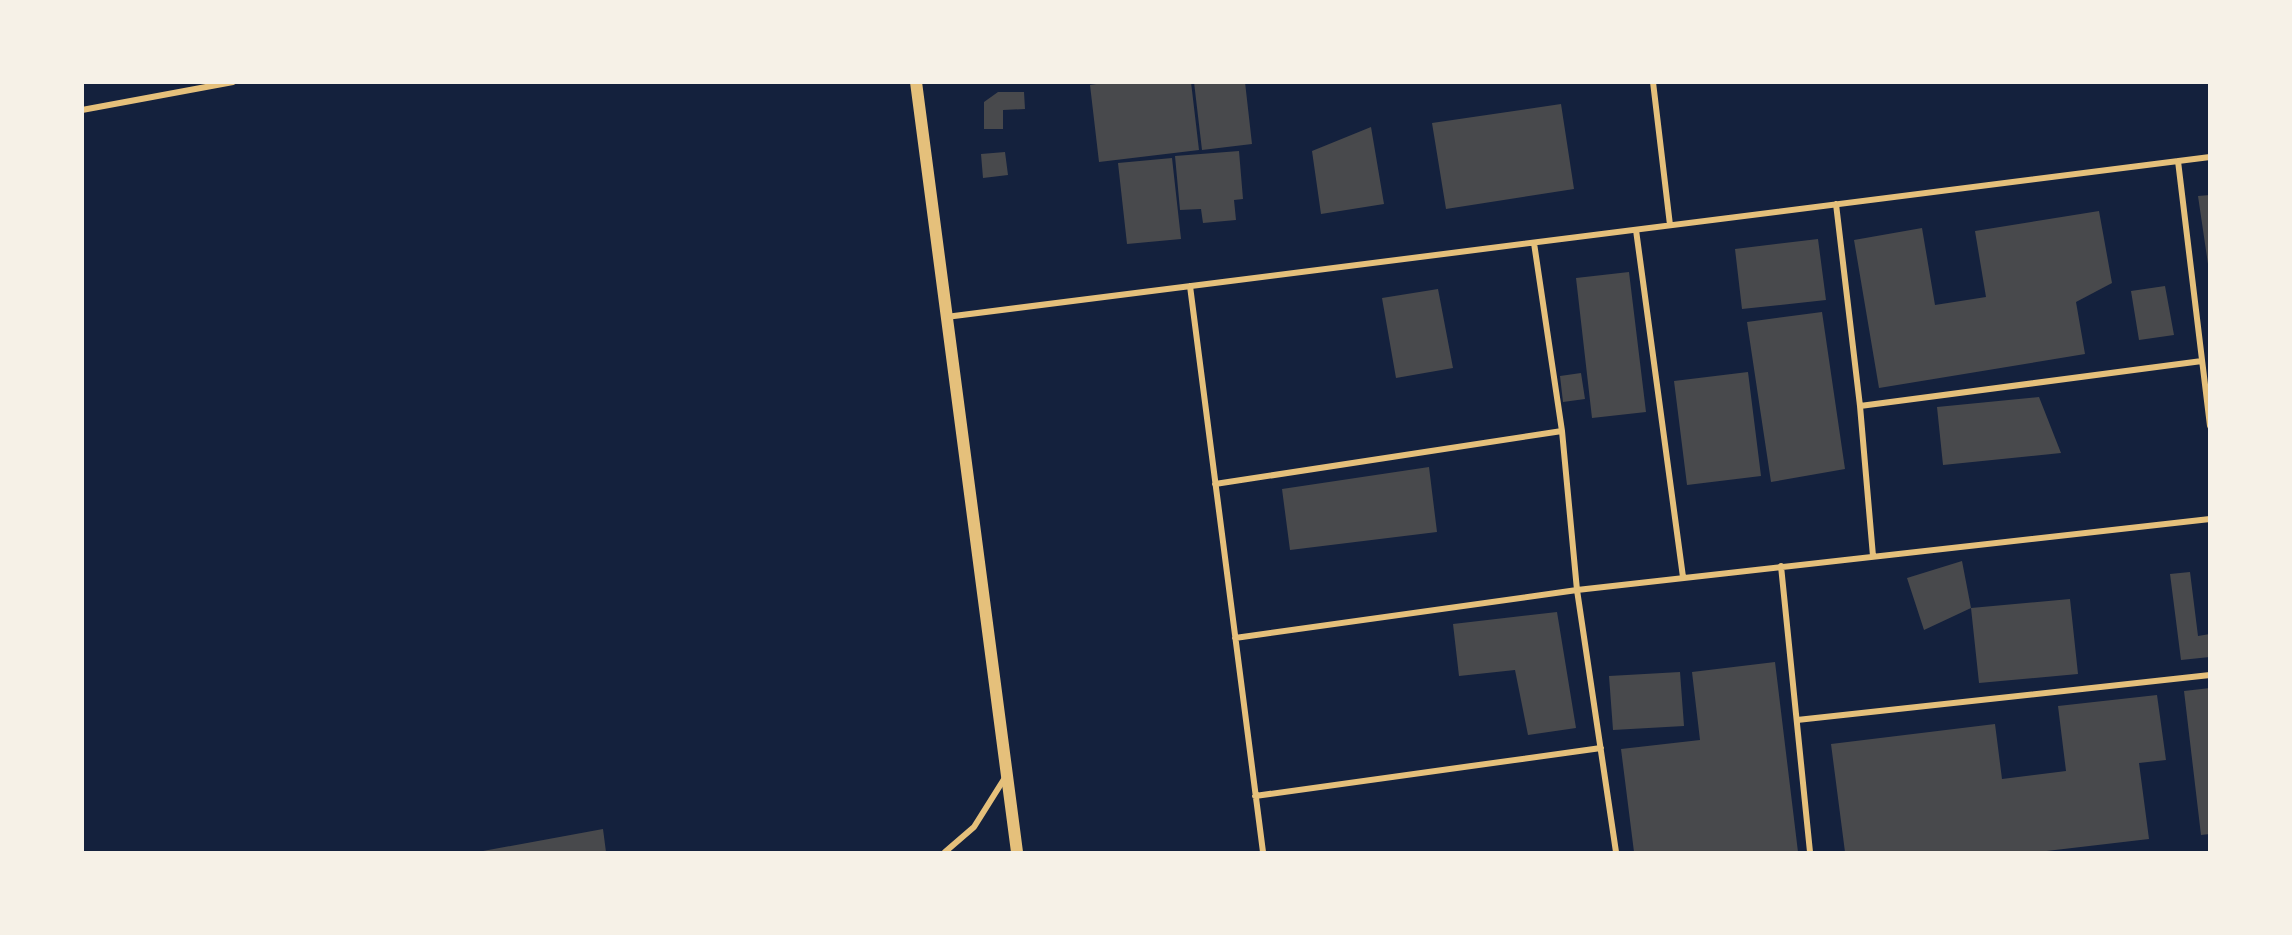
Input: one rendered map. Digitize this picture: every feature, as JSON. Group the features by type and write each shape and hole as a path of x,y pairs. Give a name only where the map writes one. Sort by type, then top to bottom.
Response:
{"main road":[{"path":"915,82 1017,852"}],"street":[{"path":"82,110 233,82"},
{"path":"1653,82 1670,225"},
{"path":"945,317 2210,157"},
{"path":"2178,161 2210,426"},
{"path":"1836,204 1860,406 1874,555"},
{"path":"1636,230 1683,577"},
{"path":"1534,243 1562,431 1577,590 1616,852"},
{"path":"1190,286 1263,852"},
{"path":"1860,406 2202,361"},
{"path":"1215,484 1562,431"},
{"path":"1235,638 1683,577 2210,519"},
{"path":"1781,566 1810,852"},
{"path":"1797,720 2210,675"},
{"path":"1255,796 1600,748"},
{"path":"945,852 974,827 1007,775"}],"building":[{"path":"1109,82 1191,82 1199,150 1099,162 1090,85"},
{"path":"1194,82 1245,82 1252,144 1202,150"},
{"path":"998,92 1024,92 1025,109 1003,110 1003,129 984,129 984,102"},
{"path":"1561,104 1574,189 1446,209 1432,123"},
{"path":"1371,127 1384,204 1321,214 1312,151"},
{"path":"1239,151 1243,199 1234,200 1236,220 1203,223 1201,209 1180,210 1175,156"},
{"path":"1005,152 1008,175 983,178 981,154"},
{"path":"1172,158 1181,239 1127,244 1118,163"},
{"path":"2210,195 2210,264 2208,264 2198,196"},
{"path":"2099,211 2112,283 2076,302 2085,354 1879,388 1854,240 1922,228 1935,305 1986,297 1975,231"},
{"path":"1818,239 1826,300 1742,309 1735,249"},
{"path":"1629,272 1646,412 1592,418 1576,278"},
{"path":"2165,286 2174,335 2139,340 2131,291"},
{"path":"1438,289 1453,368 1396,378 1382,298"},
{"path":"1822,312 1845,469 1771,482 1747,322"},
{"path":"1748,372 1761,476 1687,485 1674,381"},
{"path":"1581,373 1585,399 1563,402 1560,376"},
{"path":"2039,397 2061,453 1943,465 1937,407"},
{"path":"1429,467 1437,532 1290,550 1282,489"},
{"path":"1962,561 1971,608 1924,630 1907,578"},
{"path":"2190,572 2198,636 2210,634 2210,657 2181,660 2170,574"},
{"path":"2070,599 2078,674 1979,683 1971,608"},
{"path":"1557,612 1576,728 1528,735 1515,670 1459,676 1453,624"},
{"path":"1775,662 1798,852 1634,852 1621,749 1700,740 1692,672"},
{"path":"1680,672 1684,726 1613,730 1609,676"},
{"path":"2210,688 2210,834 2201,835 2184,691"},
{"path":"2157,695 2166,760 2139,763 2149,839 2038,852 1845,852 1831,744 1995,724 2002,779 2066,771 2058,706"},
{"path":"603,829 606,852 483,852 483,851"}]}
